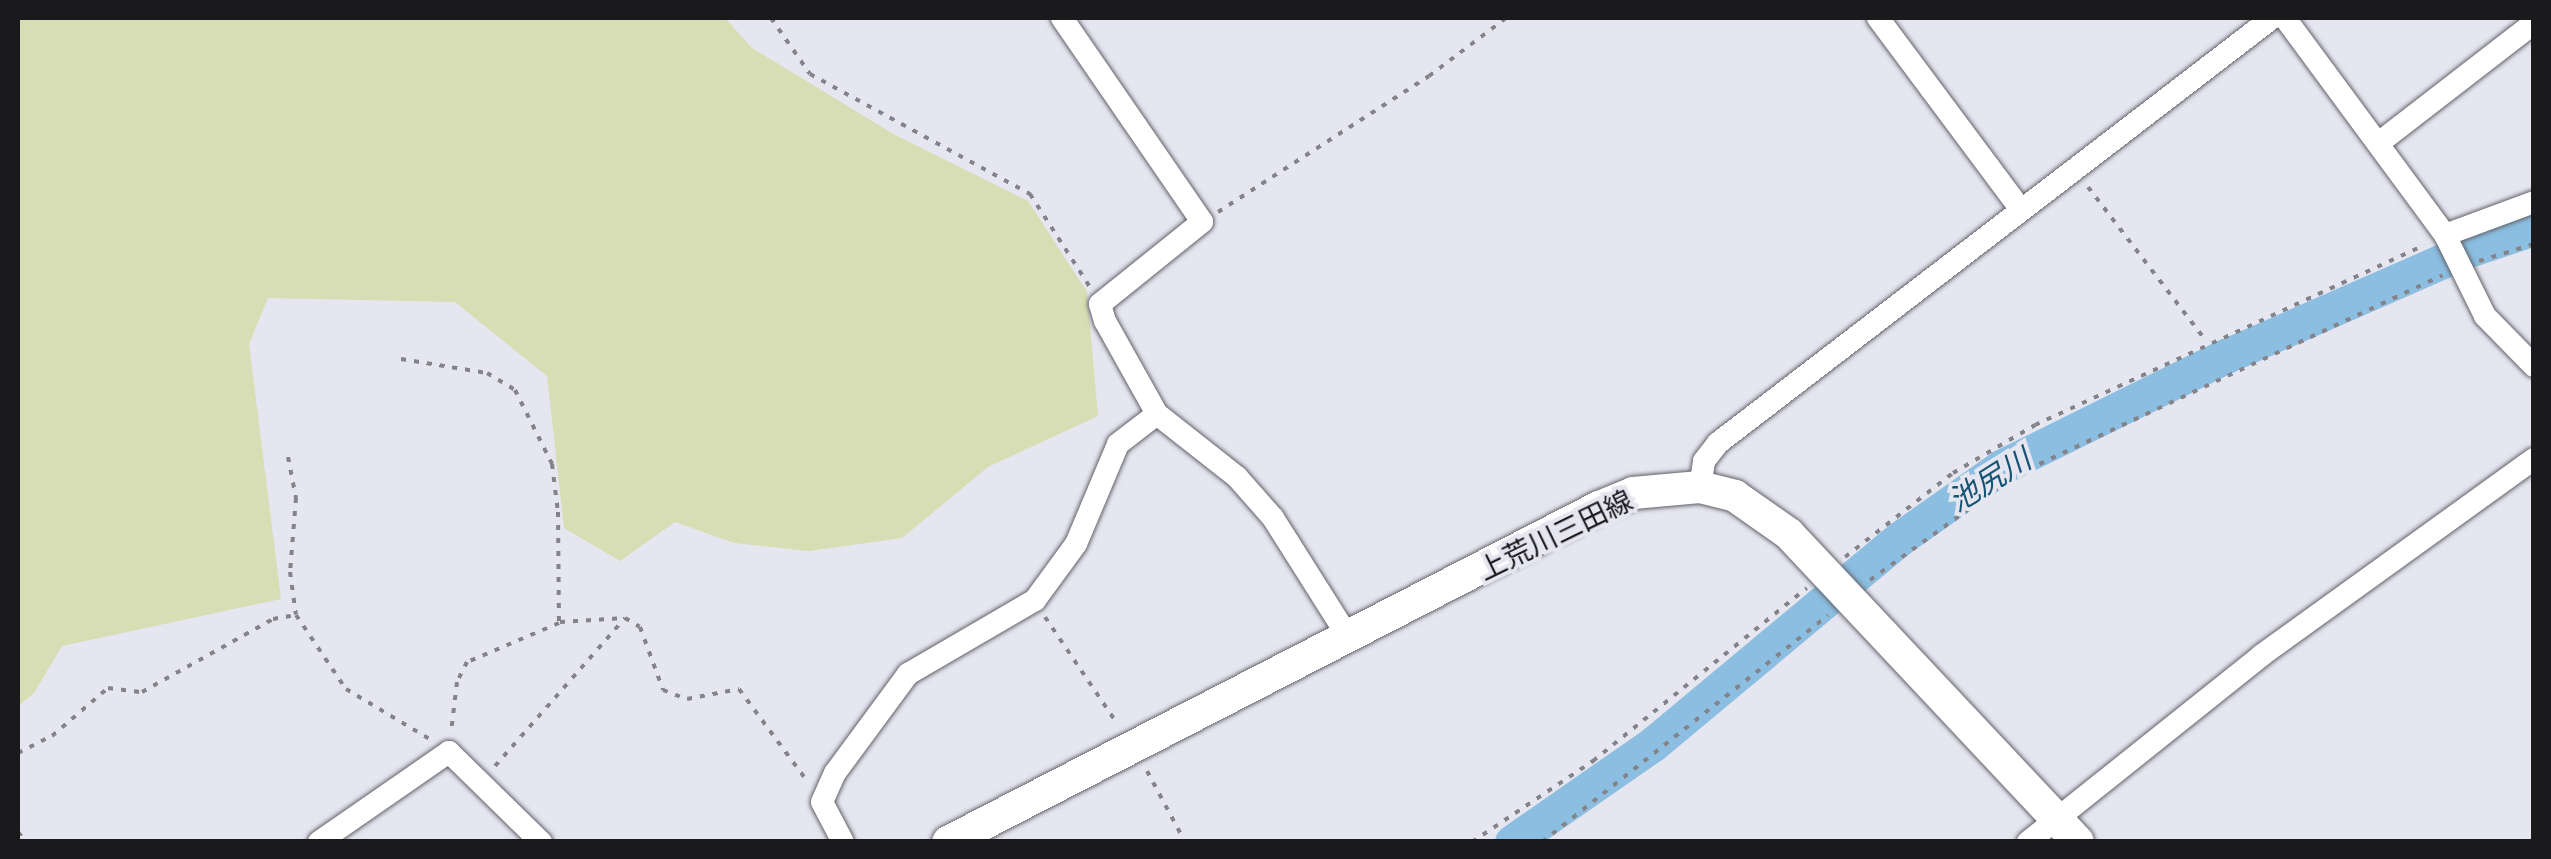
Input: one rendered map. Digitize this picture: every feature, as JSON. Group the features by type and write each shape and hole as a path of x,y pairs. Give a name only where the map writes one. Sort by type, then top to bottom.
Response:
{"main road":[{"name":"上荒川三田線","path":"948,842 1600,507 1633,493 1700,487 1767,514 2067,831"}],"street":[{"path":"1062,18 1202,222 1100,304 1158,414 1237,477 1273,518 1349,638"},
{"path":"1878,18 2019,206"},
{"path":"1700,487 1704,462 1718,442 2019,206 2272,18"},
{"path":"2285,18 2445,235 2485,316 2534,366"},
{"path":"2380,142 2534,23"},
{"path":"2445,235 2534,202"},
{"path":"843,842 822,802 835,773 908,674 1034,600 1076,544 1118,444 1158,414"},
{"path":"2028,842 2067,831 2262,655 2534,459"},
{"path":"319,842 449,752 541,842"}],"path":[{"path":"771,18 810,74 1030,194 1100,304"},
{"path":"1202,222 1429,76 1506,18"},
{"path":"2072,166 2207,342"},
{"path":"1472,842 1593,761 1824,572 1954,473 2080,402 2445,235"},
{"path":"1542,842 1906,550 2016,475 2340,318 2462,267 2534,244"},
{"path":"401,359 487,373 515,390 552,464 559,622"},
{"path":"288,457 296,498 290,572 296,616 346,688 449,752 457,682 467,662 559,622 625,618 640,627 663,690 687,699 739,689 822,802"},
{"path":"1034,600 1133,745 1185,842"},
{"path":"18,753 52,736 108,688 142,692 273,619 296,616"},
{"path":"482,781 625,618"},
{"path":"18,832 26,842"}],"green space":[{"path":"18,18 725,18 752,48 895,135 1028,201 1087,292 1098,416 988,467 902,538 809,551 734,543 675,522 620,561 564,528 547,376 455,302 268,298 249,344 281,599 62,646 34,693 18,706"}],"waterway":[{"name":"池尻川","path":"1512,842 1653,744 1899,539 2001,467 2226,356 2463,252 2534,228"}]}
